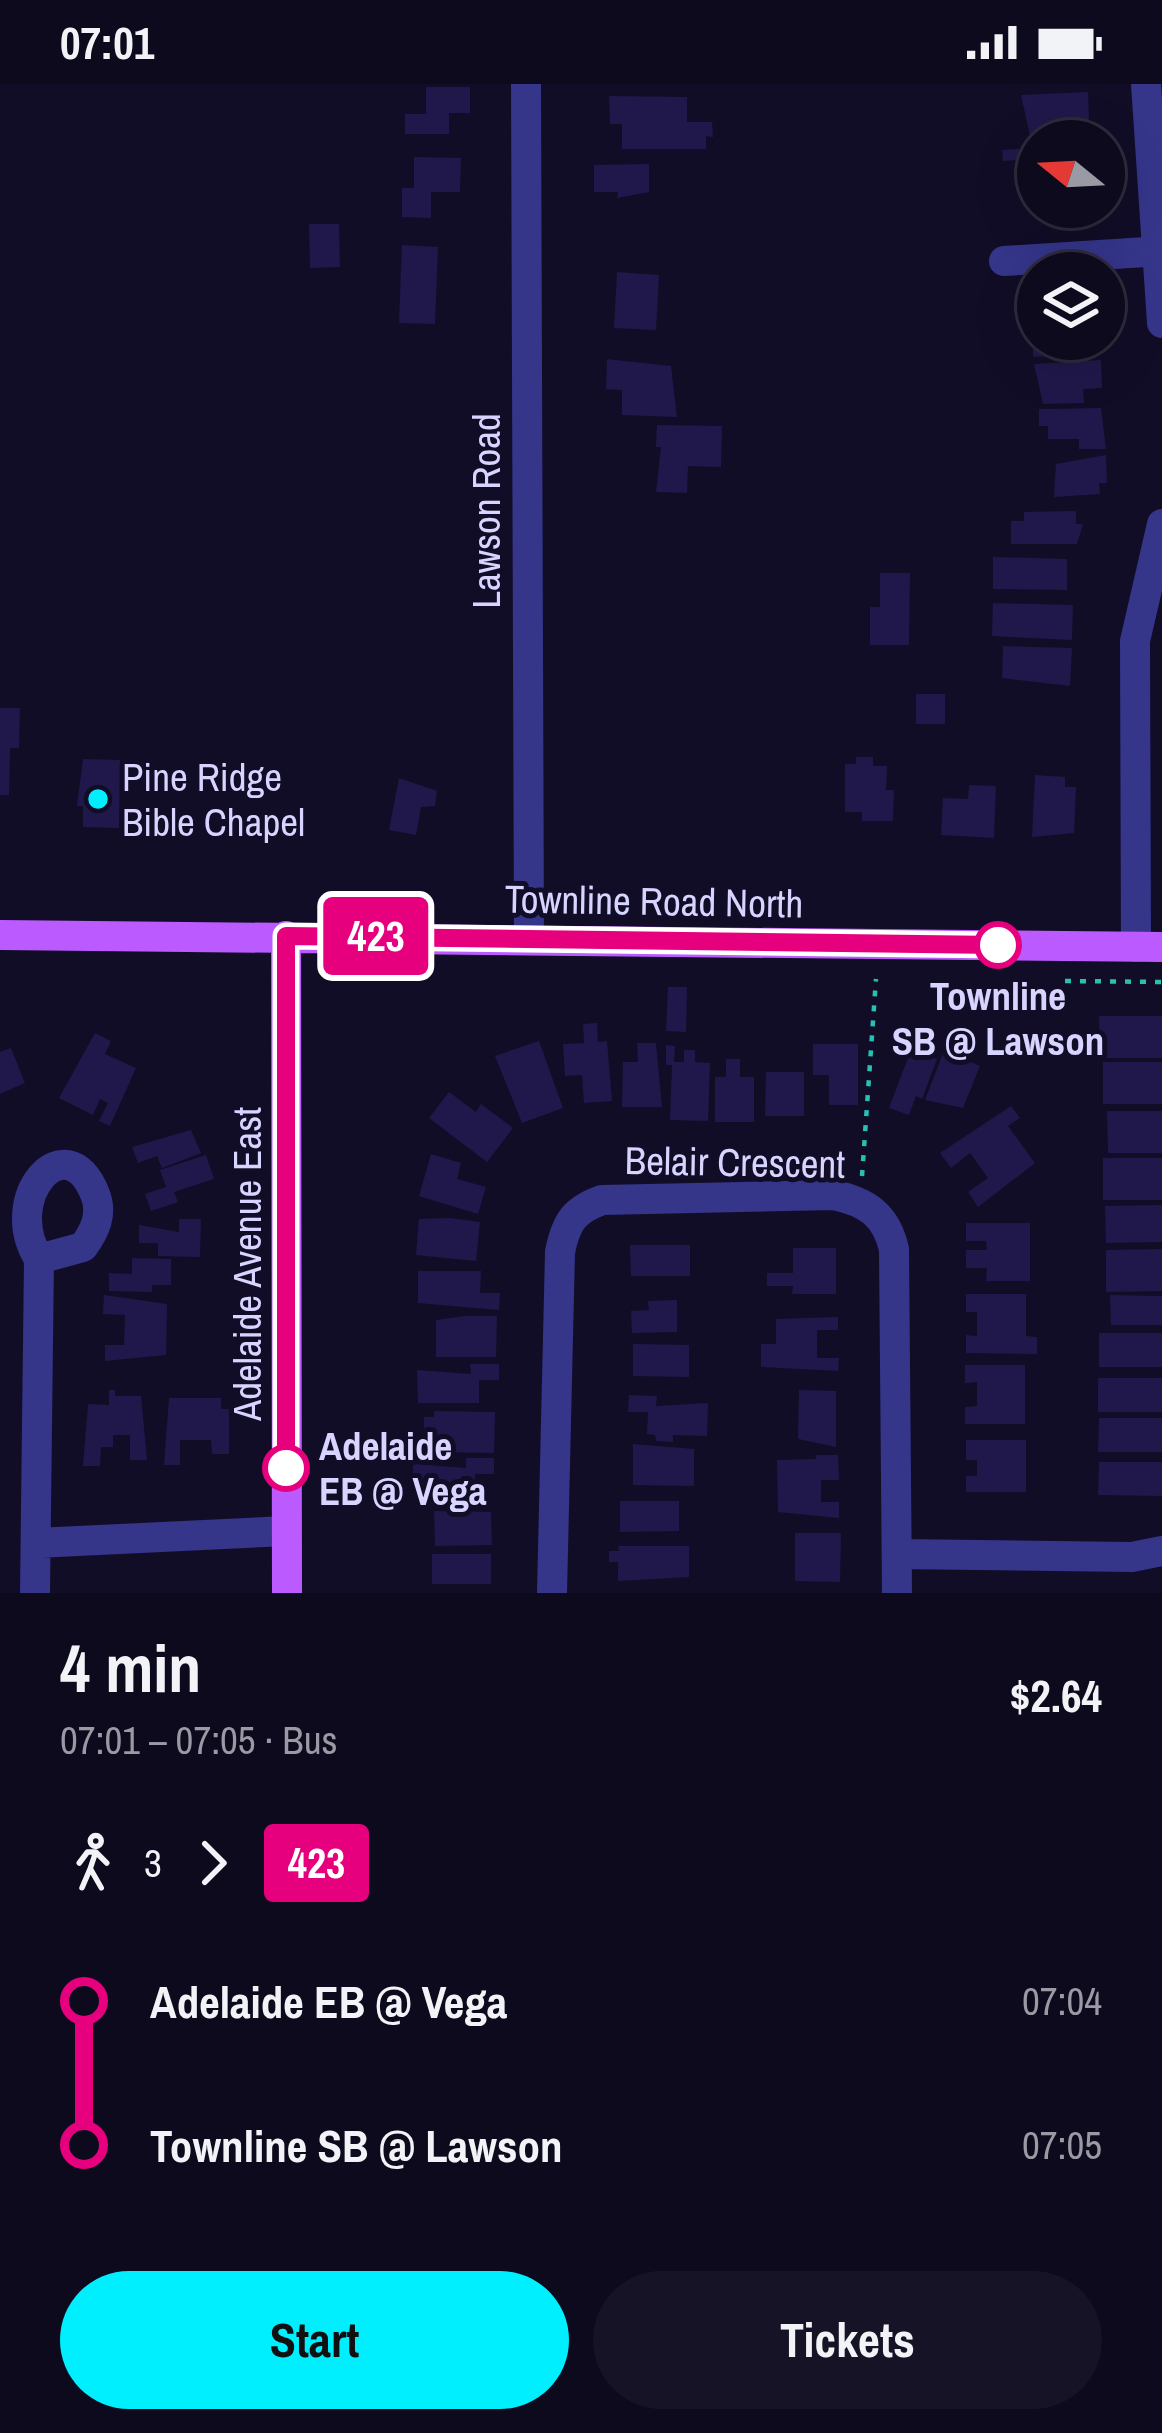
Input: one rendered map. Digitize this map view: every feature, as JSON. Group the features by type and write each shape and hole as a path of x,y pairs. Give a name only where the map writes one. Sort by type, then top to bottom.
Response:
{"main road":[{"name":"Townline Road North","path":"0,935 1149,947"},
{"name":"Adelaide Avenue East","path":"286,936 287,1593"}],"street":[{"name":"Lawson Road","path":"526,84 529,938"},
{"path":"1146,84 1162,322"},
{"path":"1004,261 1160,251"},
{"path":"1149,947 1135,641 1162,524"},
{"name":"Belair Crescent","path":"552,1593 560,1252 564,1229 577,1209 602,1200 835,1196 861,1200 882,1218 894,1250 897,1554"},
{"path":"34,1593 38,1259"},
{"path":"36,1544 286,1531"},
{"path":"897,1593 897,1554 1132,1557 1162,1551"}],"path":[{"path":"861,1200 876,979"},
{"path":"1066,981 1162,982"}],"building":[{"path":"426,87 470,87 470,113 449,113 449,134 405,134 405,114 426,114"},
{"path":"1088,92 1089,120 1026,120 1021,95"},
{"path":"609,96 687,97 687,122 712,122 713,137 706,136 706,149 622,149 622,124 610,124"},
{"path":"1017,149 1017,160 1003,161 1002,150"},
{"path":"414,157 461,158 460,192 431,192 431,218 402,217 402,188 414,188"},
{"path":"649,164 649,192 617,198 618,192 594,192 594,165"},
{"path":"309,224 339,224 340,267 310,268"},
{"path":"402,245 438,247 435,324 399,323"},
{"path":"617,272 659,275 656,330 614,328"},
{"path":"607,359 671,366 677,417 622,415 622,390 606,389"},
{"path":"1101,360 1102,388 1083,389 1084,403 1043,404 1034,364"},
{"path":"1101,408 1106,449 1079,449 1079,439 1048,439 1048,426 1039,426 1039,409"},
{"path":"657,425 722,426 721,467 688,466 687,493 656,492 661,447 656,447"},
{"path":"1106,455 1107,483 1099,483 1100,494 1054,497 1056,464"},
{"path":"1076,511 1076,524 1083,524 1077,544 1011,544 1011,521 1024,521 1024,512"},
{"path":"993,557 1067,559 1067,590 993,589"},
{"path":"880,573 910,573 909,645 870,645 870,607 880,607"},
{"path":"993,603 1073,605 1072,640 992,636"},
{"path":"1003,646 1072,648 1070,686 1002,678"},
{"path":"916,694 945,694 945,724 916,724"},
{"path":"0,708 20,708 19,748 10,748 9,795 0,795"},
{"path":"856,757 873,757 873,766 887,766 886,790 894,790 893,821 862,821 862,812 845,812 845,764 856,764"},
{"name":"Pine Ridge Bible Chapel","path":"83,759 120,760 119,828 83,827 83,806 77,806"},
{"path":"1035,775 1065,777 1065,787 1076,787 1074,833 1032,837"},
{"path":"399,778 437,791 435,806 421,807 416,835 389,830"},
{"path":"969,785 996,786 994,838 941,835 943,798 968,799"},
{"path":"668,987 687,987 686,1032 666,1031"},
{"path":"1099,1016 1162,1016 1162,1058 1100,1058"},
{"path":"597,1023 598,1042 607,1041 612,1101 584,1103 582,1075 565,1076 563,1044 584,1043 583,1024"},
{"path":"95,1033 111,1041 105,1054 136,1068 110,1126 99,1121 108,1103 100,1099 93,1115 59,1098"},
{"path":"539,1041 563,1108 522,1123 495,1056"},
{"path":"637,1043 656,1043 662,1107 622,1107 623,1062 638,1062"},
{"path":"947,1043 959,1048 956,1056 980,1066 963,1108 925,1100"},
{"path":"813,1044 858,1044 858,1105 829,1105 829,1075 813,1075"},
{"path":"666,1045 675,1046 674,1062 684,1062 684,1050 695,1050 695,1062 710,1063 708,1121 670,1120 672,1065 666,1065"},
{"path":"11,1048 25,1083 0,1094 0,1052"},
{"path":"911,1050 937,1059 922,1099 916,1096 909,1115 889,1108"},
{"path":"726,1059 740,1059 740,1077 754,1077 754,1122 715,1122 715,1077 726,1077"},
{"path":"1103,1062 1162,1062 1162,1104 1103,1104"},
{"path":"766,1072 804,1072 804,1116 765,1116"},
{"path":"449,1092 476,1112 481,1104 513,1128 487,1162 429,1118"},
{"path":"1011,1106 1020,1118 1008,1126 1035,1163 978,1207 968,1192 988,1178 970,1153 951,1168 940,1153"},
{"path":"1107,1111 1162,1111 1162,1153 1108,1153"},
{"path":"191,1130 201,1153 162,1168 157,1156 138,1163 132,1147"},
{"path":"431,1154 461,1163 457,1179 486,1187 478,1214 419,1196"},
{"path":"206,1155 214,1179 174,1192 178,1202 151,1211 145,1194 166,1187 160,1170"},
{"path":"1103,1158 1162,1158 1162,1200 1103,1200"},
{"path":"1162,1205 1162,1242 1106,1243 1105,1206"},
{"path":"179,1219 201,1219 200,1257 158,1256 158,1243 139,1243 139,1225 179,1232"},
{"path":"419,1219 480,1222 476,1261 416,1255"},
{"path":"966,1223 1030,1223 1030,1281 986,1281 987,1268 966,1268 966,1250 987,1250 986,1241 966,1241"},
{"path":"630,1245 690,1245 690,1276 631,1276"},
{"path":"793,1248 836,1248 836,1294 792,1294 793,1286 767,1286 767,1273 793,1273"},
{"path":"1162,1249 1162,1291 1106,1292 1106,1250"},
{"path":"132,1258 171,1259 171,1285 152,1285 152,1292 109,1291 109,1273 132,1274"},
{"path":"418,1271 481,1271 480,1293 500,1293 499,1310 418,1303"},
{"path":"966,1294 1026,1294 1026,1336 1037,1337 1037,1354 966,1353 966,1335 977,1336 977,1312 966,1312"},
{"path":"104,1295 167,1304 166,1355 105,1361 105,1345 124,1345 125,1315 103,1314"},
{"path":"1110,1295 1162,1296 1162,1325 1111,1325"},
{"path":"677,1300 677,1332 632,1333 631,1311 649,1310 648,1301"},
{"path":"497,1316 496,1357 436,1357 436,1320"},
{"path":"838,1317 838,1330 817,1330 817,1358 839,1358 838,1371 761,1367 761,1344 776,1344 776,1319"},
{"path":"1099,1333 1162,1333 1162,1367 1099,1367"},
{"path":"633,1344 689,1345 689,1377 633,1376"},
{"path":"470,1364 499,1364 499,1380 479,1380 479,1403 418,1403 417,1370 471,1374"},
{"path":"965,1365 1025,1365 1025,1424 965,1424 965,1407 977,1406 977,1382 965,1383"},
{"path":"1098,1378 1162,1378 1162,1412 1098,1412"},
{"path":"109,1390 115,1390 115,1396 141,1396 147,1460 130,1460 130,1435 113,1435 113,1447 101,1447 100,1466 83,1466 88,1404 109,1405"},
{"path":"799,1390 836,1391 836,1447 798,1439"},
{"path":"629,1395 657,1396 656,1406 708,1403 707,1436 673,1435 673,1442 656,1441 655,1435 647,1434 648,1412 628,1412"},
{"path":"169,1398 221,1398 221,1409 229,1409 229,1454 212,1454 211,1440 180,1440 180,1465 164,1465"},
{"path":"434,1411 495,1412 494,1453 435,1452 436,1436 424,1436 424,1417 434,1417"},
{"path":"1099,1418 1162,1418 1162,1452 1098,1452"},
{"path":"966,1440 1026,1440 1026,1492 966,1492 966,1476 977,1476 977,1460 966,1460"},
{"path":"633,1444 694,1449 694,1486 633,1485"},
{"path":"816,1455 838,1455 839,1480 821,1480 821,1502 839,1502 839,1518 778,1512 777,1460 816,1459"},
{"path":"466,1458 494,1458 494,1474 475,1474 474,1497 413,1497 413,1464 466,1468"},
{"path":"1099,1462 1162,1462 1162,1496 1098,1495"},
{"path":"620,1501 679,1501 679,1531 620,1532"},
{"path":"434,1511 491,1512 492,1545 435,1546"},
{"path":"795,1533 841,1533 840,1582 795,1581"},
{"path":"618,1546 689,1546 689,1577 618,1581 618,1562 609,1562 609,1551 619,1551"},
{"path":"432,1554 491,1554 491,1584 432,1584"}],"bus line":[{"name":"423","path":"286,1468 286,936 998,945"}],"place":[{"name":"Pine Ridge Bible Chapel","path":"98,799"},
{"name":"Townline SB @ Lawson","path":"998,945"},
{"name":"Adelaide EB @ Vega","path":"286,1468"}]}
